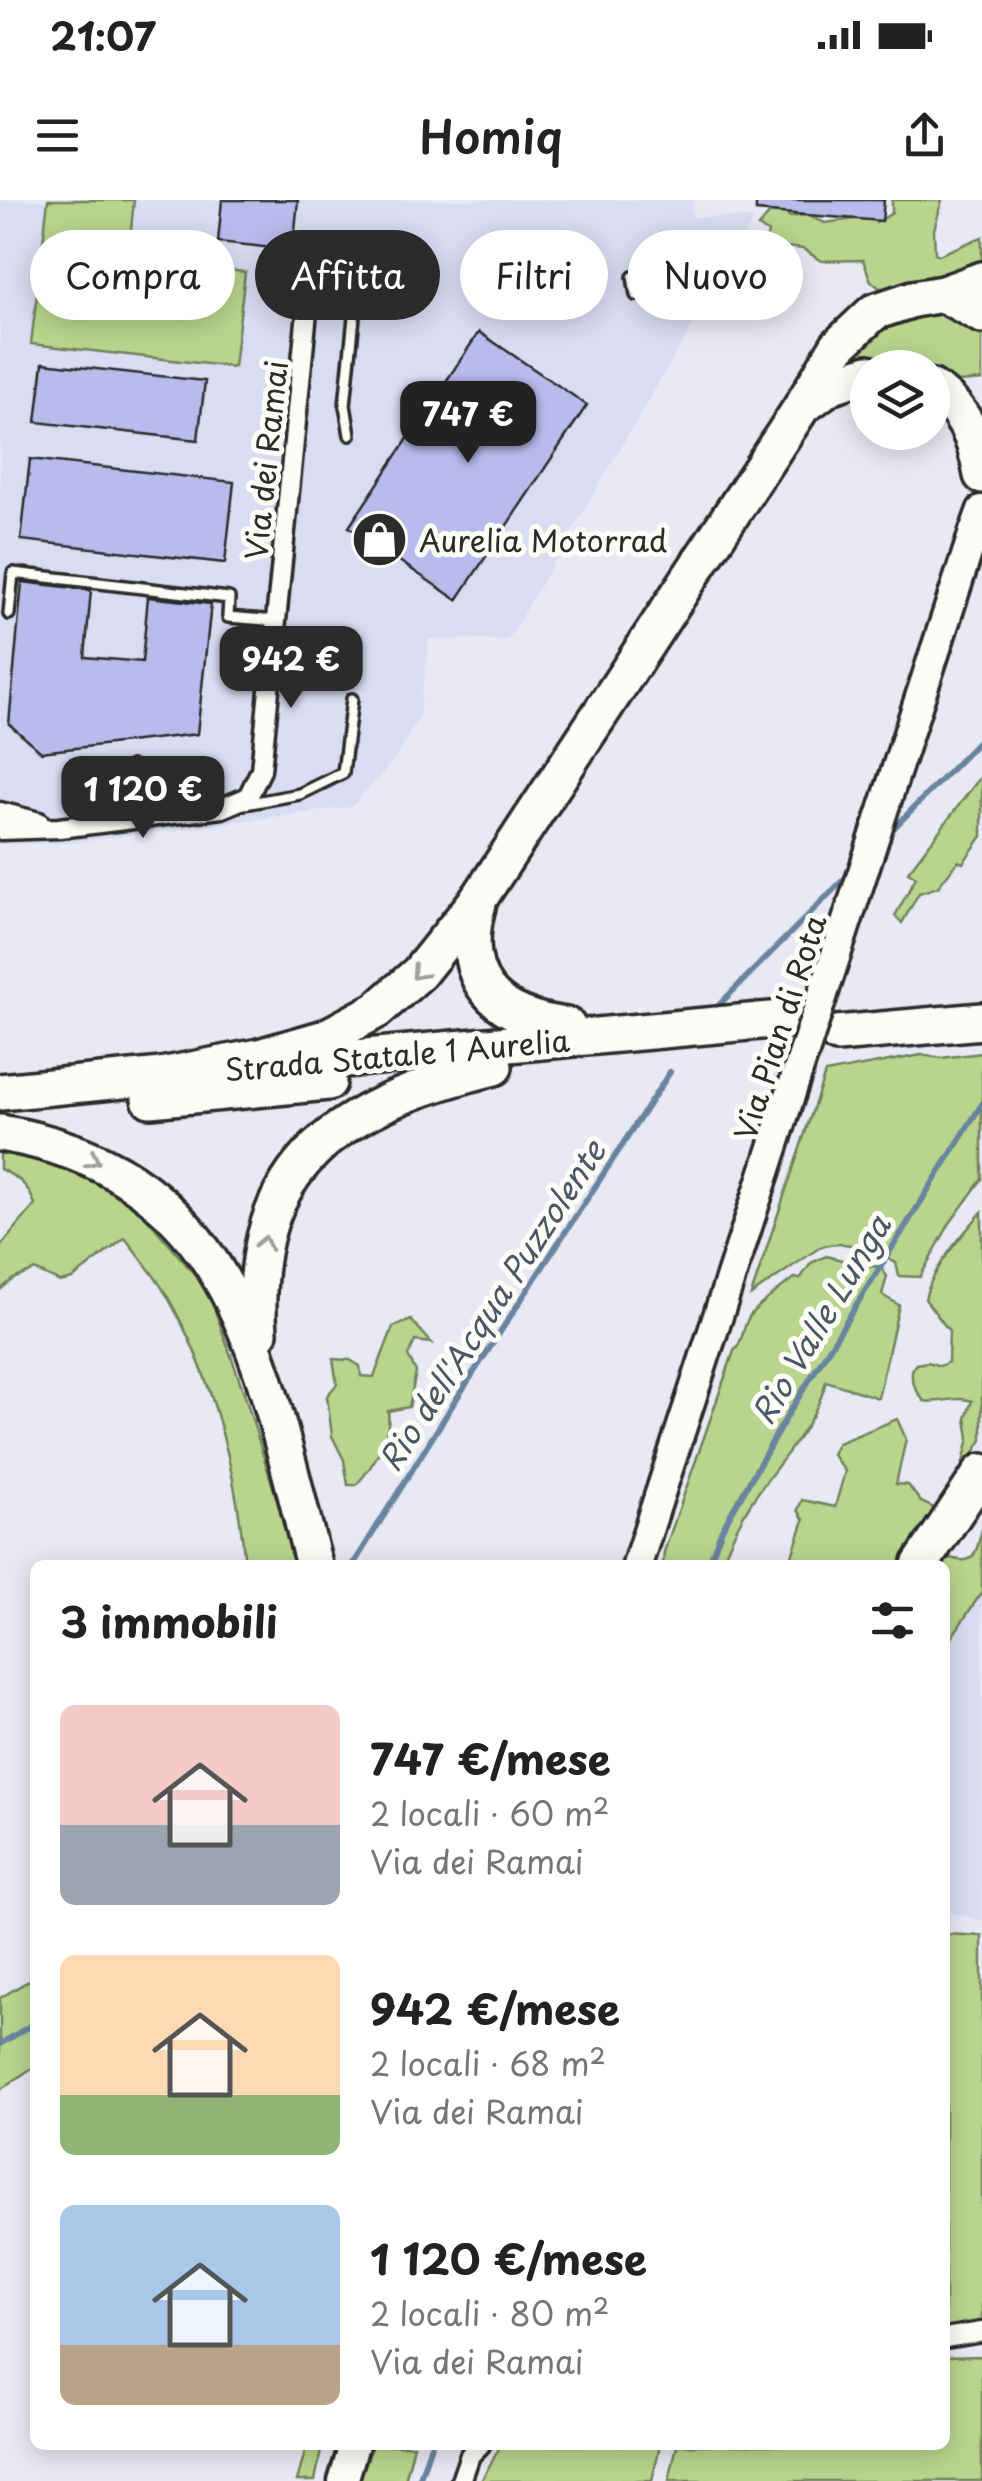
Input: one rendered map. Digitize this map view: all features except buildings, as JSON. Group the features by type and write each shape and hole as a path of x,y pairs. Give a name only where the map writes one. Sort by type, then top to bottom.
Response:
{"highway":[{"path":"161,1076 287,1050 354,1025 388,1003 420,973 480,897 838,346 874,312 982,280"},
{"path":"943,294 982,315"},
{"path":"801,408 830,386 850,379"},
{"path":"950,391 982,391"},
{"path":"950,402 971,433 982,475"},
{"path":"480,897 470,939 473,960 482,984 498,1004 523,1017 552,1024 660,1030"},
{"path":"982,999 840,1024 982,1033"},
{"path":"900,1029 982,1021"},
{"name":"Strada Statale 1 Aurelia","path":"0,1092 660,1030 788,1029 494,1067 0,1113"},
{"path":"264,1374 256,1292 259,1262 270,1219 295,1173 322,1142 357,1116 418,1088 494,1067"},
{"path":"0,1132 51,1143 126,1177 166,1208 202,1247 240,1311 264,1374 313,1560"},
{"path":"923,1560 982,1472"}],"main road":[{"name":"Via Pian di Rota","path":"640,1560 978,521"},
{"path":"343,2481 352,2450"}],"street":[{"name":"Via dei Ramai","path":"222,808 248,797 261,770 306,320"},
{"path":"0,830 59,828 222,808"},
{"path":"0,812 59,828"},
{"path":"950,2337 982,2332"},
{"path":"461,2481 475,2450"}],"lane":[{"path":"350,435 345,405 354,320"},
{"path":"9,614 13,572 229,598 228,617 276,621"},
{"path":"222,808 300,794 343,772 352,699"},
{"path":"131,766 137,818"}],"shaded area":[{"path":"0,200 693,200 692,217 755,218 748,230 628,230 628,320 695,320 508,640 429,639 419,716 396,758 351,807 68,843 0,844"},
{"path":"982,1581 982,1921 950,1912 950,1628"}],"green space":[{"path":"48,200 134,200 131,230 44,230"},
{"path":"892,200 942,200 934,230 935,253 939,255 982,237 982,275 888,295 871,281 863,260 821,261 803,249 803,230 758,227 771,212 784,212 790,217 806,215 825,223 870,217 876,223 892,213"},
{"path":"235,271 245,272 234,367 31,344 34,320 235,320"},
{"path":"928,304 982,331 982,380 950,380 950,350 850,350 850,364 833,363 853,336"},
{"path":"982,775 982,836 963,863 958,861 938,887 919,893 902,923 895,916 916,877 908,872"},
{"path":"982,1053 982,1179 950,1223 920,1277 899,1276 896,1263 868,1250 829,1245 751,1295 825,1073 921,1055 941,1058"},
{"path":"0,1145 69,1162 133,1202 208,1290 295,1560 244,1560 229,1460 210,1391 166,1294 125,1238 72,1279 60,1282 35,1270 13,1279 0,1290 0,1247 35,1205 22,1182 0,1169"},
{"path":"982,1212 982,1440 962,1467 969,1438 966,1418 972,1401 924,1401 915,1388 912,1373 916,1364 940,1366 948,1362 949,1331 925,1299 940,1265"},
{"path":"826,1256 850,1262 850,1287 856,1284 862,1267 879,1266 887,1276 882,1295 899,1305 878,1398 826,1381 815,1412 752,1502 723,1560 663,1560 748,1319 787,1284 800,1279 811,1263"},
{"path":"411,1320 432,1343 415,1341 408,1356 416,1372 409,1407 388,1411 387,1430 375,1460 356,1485 348,1485 344,1460 332,1436 327,1396 337,1384 333,1359 350,1360 360,1366 361,1376 374,1377 393,1327"},
{"path":"897,1419 906,1439 896,1484 908,1485 921,1502 934,1508 935,1517 913,1560 791,1560 804,1520 798,1510 802,1500 835,1507 845,1471 832,1454 838,1443"},
{"path":"982,1529 982,1592 950,1640 950,1560 935,1560 944,1556 967,1560 977,1547"},
{"path":"950,1934 982,1936 982,2326 950,2331"},
{"path":"30,1980 30,2069 0,2090 0,1998"},
{"path":"982,2356 982,2481 669,2481 676,2450 950,2450 950,2357"},
{"path":"306,2450 321,2450 315,2481 297,2481"},
{"path":"371,2450 413,2450 405,2481 359,2481"},
{"path":"498,2450 659,2450 652,2481 481,2481"}],"waterway":[{"name":"Rio dell'Acqua Puzzolente","path":"888,834 982,738"},
{"name":"Rio dell'Acqua Puzzolente","path":"712,1012 851,872"},
{"name":"Rio dell'Acqua Puzzolente","path":"356,1560 670,1072"},
{"name":"Rio Valle Lunga","path":"710,1560 722,1529 790,1411 982,1104"},
{"name":"Rio dell'Acqua Puzzolente","path":"0,2044 30,2026"},
{"name":"Rio Valle Lunga","path":"419,2481 429,2450"}],"tunnel":[{"path":"783,1039 837,1034"}],"place":[{"name":"Aurelia Motorrad","path":"380,539"}]}
